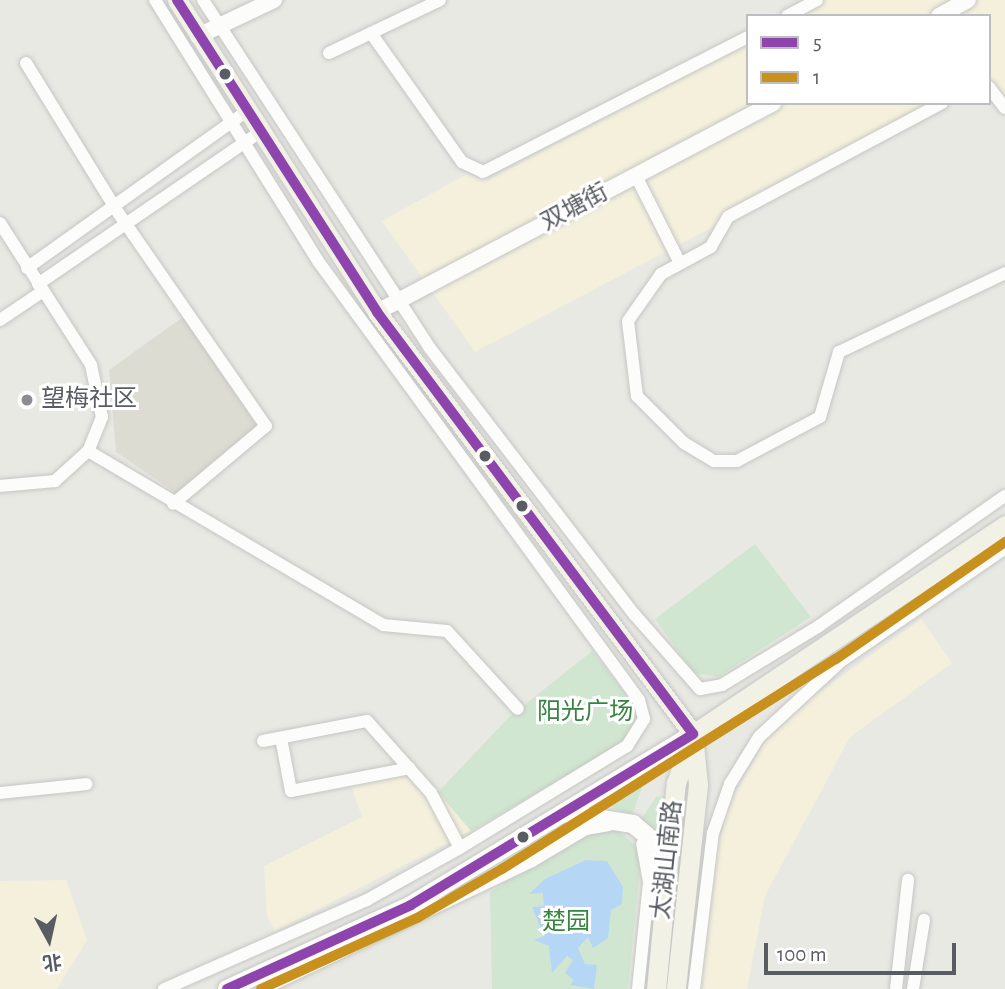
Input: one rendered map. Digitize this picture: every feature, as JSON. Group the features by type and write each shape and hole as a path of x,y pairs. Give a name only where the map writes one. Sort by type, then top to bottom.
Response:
{"main road":[{"path":"177,0 377,312 693,734"},
{"path":"227,989 266,983 411,905 693,734 1005,525"},
{"name":"太湖山南路","path":"656,989 676,783 693,734"},
{"name":"太湖山南路","path":"676,989 698,785 693,734"},
{"path":"563,813 633,824 646,835 667,878"}],"street":[{"path":"155,0 230,124 373,340 643,706 640,733 627,746 460,848 366,900 164,989"},
{"path":"203,0 397,302 634,614 701,689 722,684 819,626 1005,496"},
{"path":"198,36 274,0"},
{"path":"329,53 440,0"},
{"path":"791,14 817,0"},
{"path":"943,14 968,0"},
{"path":"370,33 462,162 483,172 746,38"},
{"path":"26,63 125,225 266,426 173,504"},
{"path":"991,90 1005,108"},
{"name":"双塘街","path":"377,312 769,105"},
{"path":"938,105 728,217 711,247 680,263 643,293 626,340 637,396 656,421 714,461 737,461 820,416 839,352 1005,273"},
{"path":"27,268 247,111"},
{"path":"0,320 125,225 260,132"},
{"path":"636,176 680,263"},
{"path":"0,222 101,390 102,417 88,451 55,481 0,486"},
{"path":"88,451 173,504 383,625 447,631 518,709"},
{"path":"694,989 713,833 730,784 759,737 840,662 1005,548"},
{"path":"263,741 367,721 410,768 460,848"},
{"path":"281,738 291,791 410,768"},
{"path":"0,793 87,784"},
{"path":"266,983 605,824 628,831 647,857 638,989"},
{"path":"896,989 908,880"},
{"path":"913,989 924,920"}],"shaded area":[{"path":"826,0 1005,0 1005,116 991,97 991,14 801,14"},
{"path":"746,43 746,105 945,105 475,352 382,221 467,174 487,181"},
{"path":"183,317 257,426 176,493 116,452 109,370"},
{"path":"921,619 952,663 850,737 765,896 747,989 699,989 708,893 727,808 766,740 815,695"},
{"path":"418,769 471,831 275,931 267,916 264,866 362,817 350,782"},
{"path":"66,880 87,940 57,989 0,989 0,881"}],"green space":[{"path":"755,544 811,617 718,677 694,673 655,619"},
{"name":"阳光广场","path":"592,651 642,716 624,742 471,831 438,792 508,718"},
{"path":"643,785 632,815 612,808 613,802"},
{"path":"665,796 661,836 658,839 640,821 656,797"},
{"name":"楚园","path":"617,830 639,848 641,860 628,989 492,989 490,892 588,832"}],"water":[{"path":"586,860 607,861 623,887 622,904 611,910 608,938 593,948 588,937 578,948 585,964 597,965 594,989 570,985 574,980 565,973 573,960 567,956 552,973 549,946 534,940 544,936 532,907 544,906 543,893 529,894 545,879"}],"transit line":[{"name":"5","path":"177,0 377,312 693,734"},
{"name":"1","path":"261,989 417,918 502,869 836,659 1005,542"},
{"name":"5","path":"227,989 411,905 693,734"}],"place":[{"name":"望梅社区","path":"27,400"}]}
